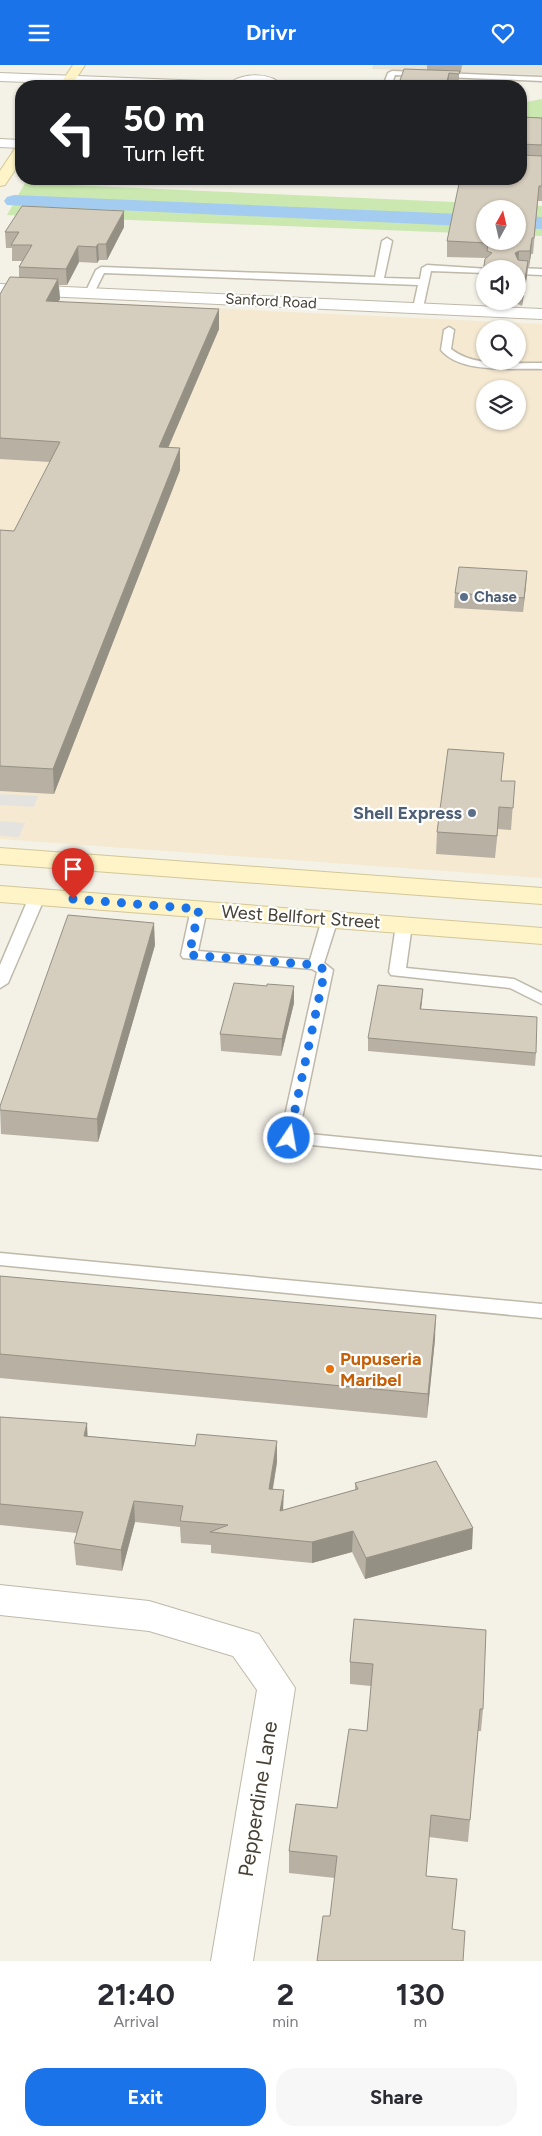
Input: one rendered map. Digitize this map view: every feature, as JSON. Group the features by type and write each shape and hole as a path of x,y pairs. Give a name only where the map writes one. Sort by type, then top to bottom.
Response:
{"main road":[{"path":"69,80 79,65"},
{"path":"0,182 15,159"},
{"path":"0,856 542,896"},
{"path":"37,897 54,860"},
{"name":"West Bellfort Street","path":"0,893 542,936"}],"street":[{"path":"0,77 34,80"},
{"path":"0,143 15,144"},
{"name":"Sanford Road","path":"0,289 542,314"},
{"name":"Pepperdine Lane","path":"0,1600 149,1616 246,1645 276,1687 232,1961"}],"lane":[{"path":"390,80 392,73 542,79"},
{"path":"379,281 387,241"},
{"path":"418,308 427,268 476,270"},
{"path":"90,293 101,270 424,282"},
{"path":"526,271 542,272"},
{"path":"449,330 446,350 458,359 474,363 542,366"},
{"path":"0,983 37,897"},
{"path":"199,909 189,955 316,965 325,970 289,1138 542,1163"},
{"path":"316,965 330,919"},
{"path":"404,925 397,972 514,983 542,999"},
{"path":"0,1259 542,1311"}],"shaded area":[{"path":"373,65 542,65 542,75 372,69"},
{"path":"0,298 476,321 476,370 526,370 526,323 542,324 542,878 0,839"},
{"path":"0,794 38,796 34,807 0,805"},
{"path":"0,821 25,823 19,837 0,836"}],"green space":[{"path":"542,99 542,122 527,121 527,102"},
{"path":"24,185 70,185 476,203 476,234 7,215"},
{"path":"526,205 542,206 542,236 526,235"}],"building":[{"path":"404,69 460,71 459,74 449,73 447,80 400,80"},
{"path":"527,117 542,118 542,145 527,144"},
{"path":"527,155 542,156 542,186 539,186 534,238 532,238 530,251 515,253 518,260 485,260 492,253 487,250 526,250 526,200 476,200 476,242 447,241 459,185 527,185"},
{"path":"22,206 124,211 106,244 98,244 96,247 78,246 66,269 19,267 32,245 11,245 19,232 5,232"},
{"path":"10,277 58,279 46,301 219,309 159,447 180,448 53,769 0,766 0,530 14,531 60,442 0,438 0,294"},
{"path":"459,567 527,571 524,598 455,593"},
{"path":"448,749 504,753 501,781 515,781 513,808 499,807 497,836 437,832"},
{"path":"68,915 154,923 97,1119 0,1110 0,1106"},
{"path":"234,983 294,986 282,1039 220,1034"},
{"path":"378,985 423,989 420,1009 537,1017 536,1053 368,1038"},
{"path":"0,1276 436,1315 428,1394 0,1354"},
{"path":"0,1417 87,1423 84,1436 195,1446 197,1434 277,1441 269,1489 284,1490 280,1511 358,1489 355,1483 436,1461 473,1528 366,1558 353,1531 312,1542 210,1532 228,1525 180,1521 183,1506 134,1501 121,1550 74,1543 83,1512 0,1504"},
{"path":"354,1619 486,1630 483,1709 480,1709 470,1820 431,1815 426,1876 457,1879 452,1929 465,1931 463,1961 317,1961 323,1916 330,1916 337,1856 289,1851 296,1804 337,1808 349,1729 367,1731 373,1664 350,1662"}],"waterway":[{"path":"14,201 476,221"},
{"path":"526,222 542,223"}],"place":[{"name":"Chase","path":"464,597"},
{"name":"Shell Express","path":"472,813"},
{"name":"Pupuseria Maribel","path":"330,1369"}],"route":[{"path":"73,899 199,909 189,955 316,965 325,970 289,1138"}]}
